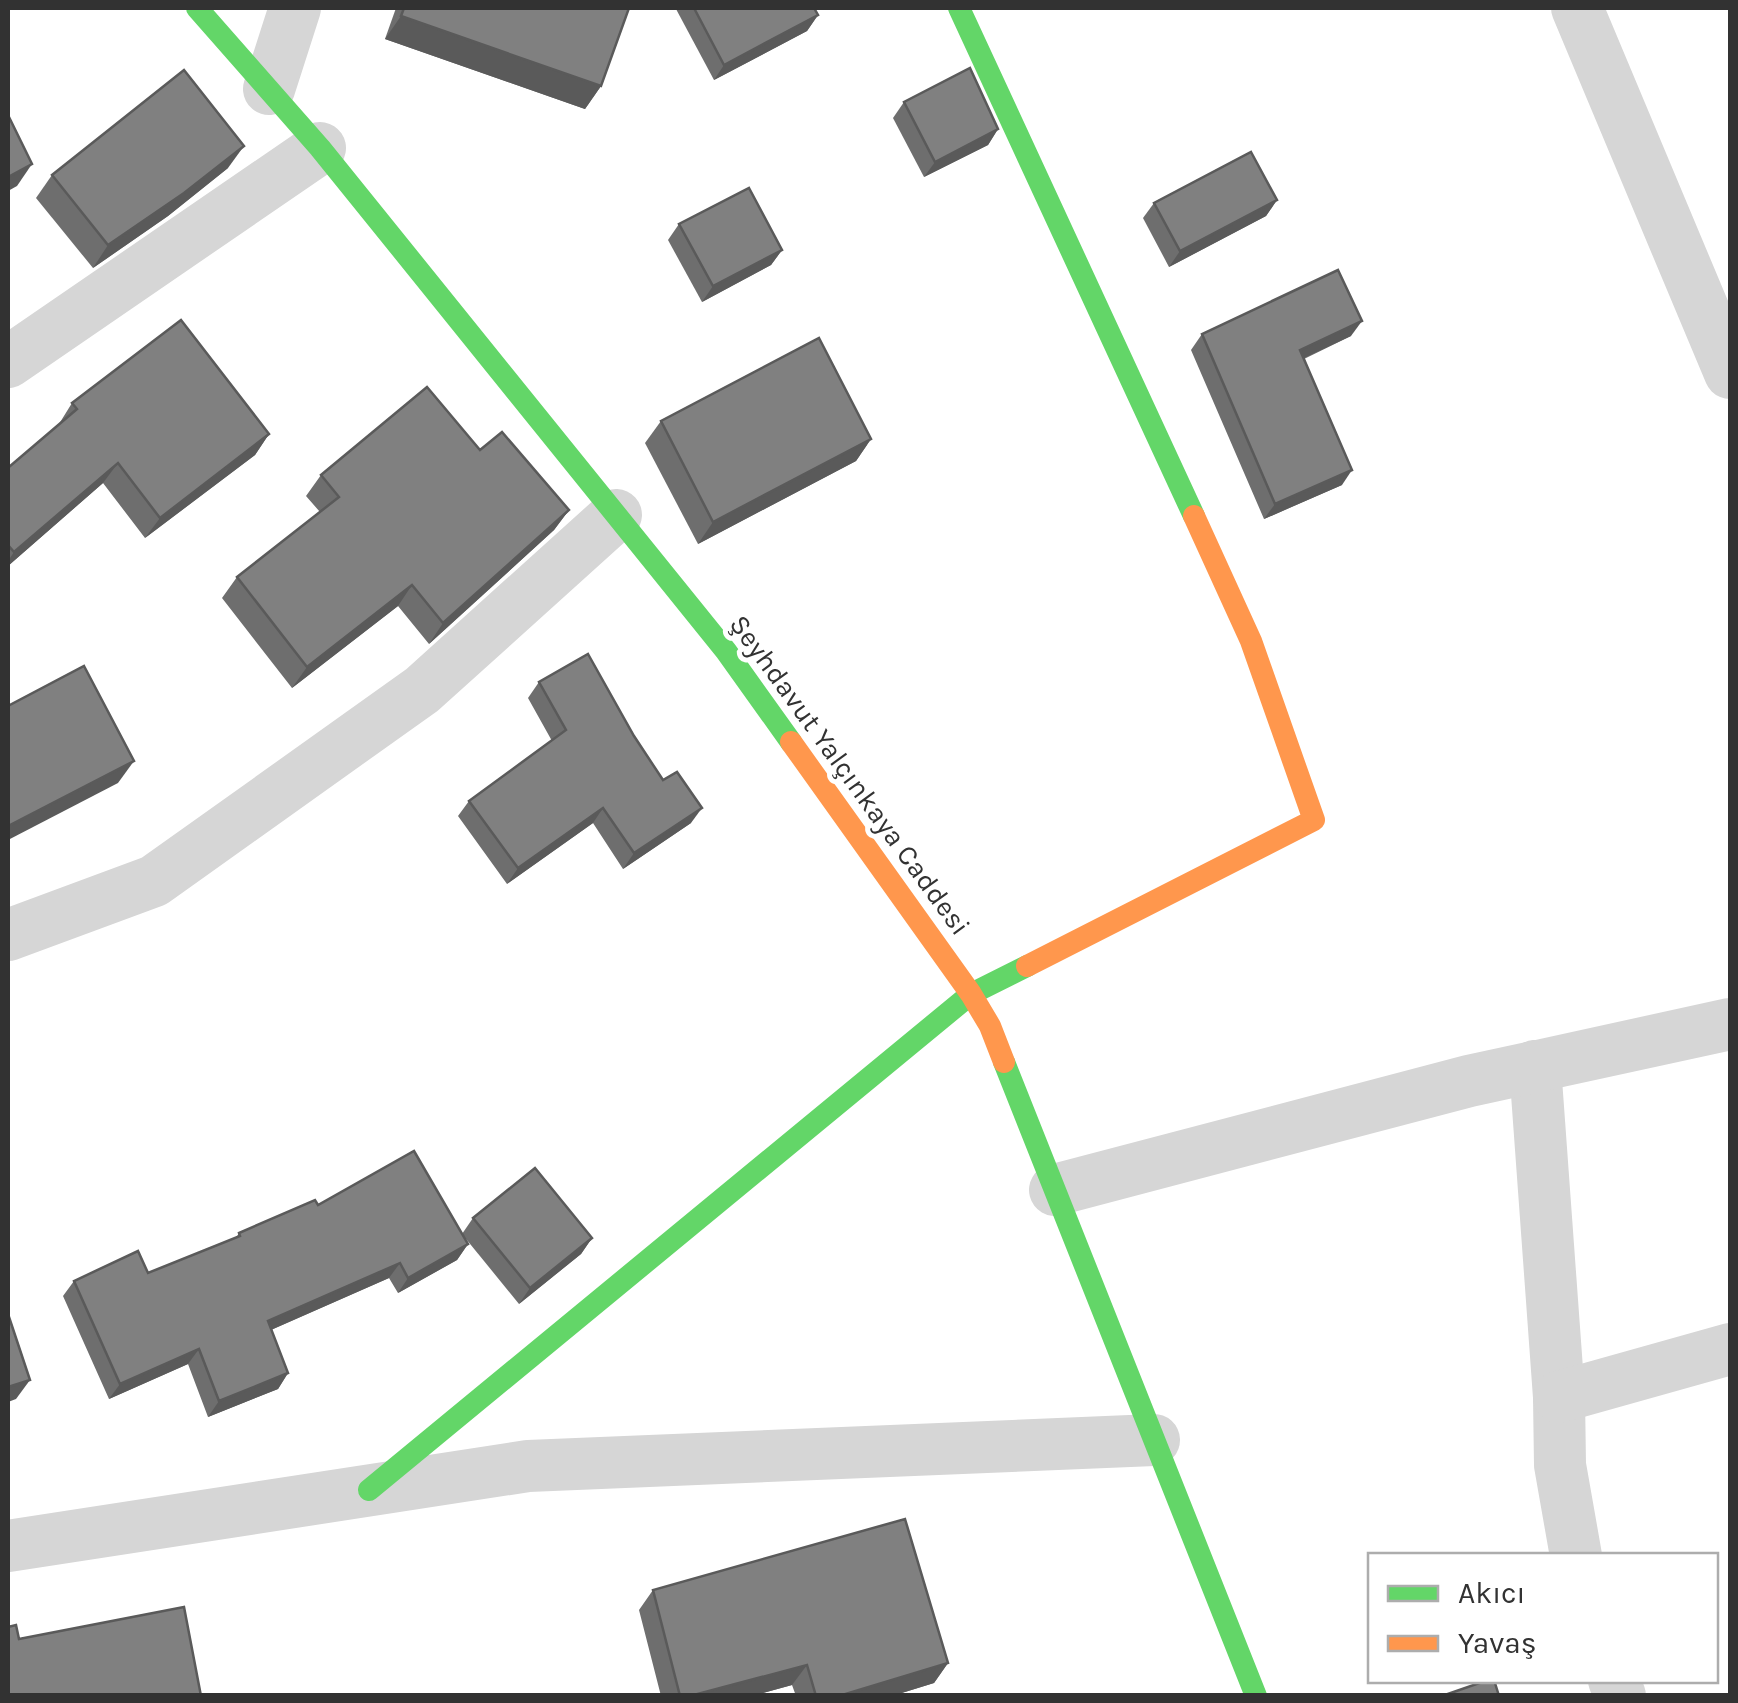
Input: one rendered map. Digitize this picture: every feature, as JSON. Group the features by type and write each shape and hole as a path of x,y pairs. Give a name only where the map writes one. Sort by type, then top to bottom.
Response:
{"street":[{"name":"Şeyhdavut Yalçınkaya Caddesi","path":"198,8 320,148 726,651 971,994 990,1026 1256,1696"},
{"path":"269,89 295,8"},
{"path":"368,1490 971,994 1314,820 1251,641 960,8"},
{"path":"1576,8 1730,372"},
{"path":"8,362 320,148"},
{"path":"8,935 154,881 422,690 616,515"},
{"path":"1055,1190 1468,1081 1730,1024"},
{"path":"1535,1066 1559,1397 1560,1465 1575,1553"},
{"path":"1559,1397 1730,1348"},
{"path":"8,1546 528,1466 1154,1440"}],"building":[{"path":"404,8 629,8 601,86 401,16"},
{"path":"694,8 814,8 818,15 724,65"},
{"path":"970,68 998,129 935,162 904,102"},
{"path":"184,70 244,146 108,245 52,175"},
{"path":"8,115 32,164 8,177"},
{"path":"1251,152 1277,200 1180,251 1154,203"},
{"path":"749,188 782,250 713,286 679,224"},
{"path":"1338,270 1362,321 1300,350 1352,470 1275,504 1202,334"},
{"path":"181,320 269,434 160,518 118,463 14,552 8,545 8,465 77,409 72,403"},
{"path":"819,338 871,439 713,522 661,421"},
{"path":"427,387 480,450 502,432 569,510 443,623 412,585 307,667 237,577 339,497 321,475"},
{"path":"588,654 663,780 677,772 702,808 634,853 603,808 518,868 469,801 566,730 539,682"},
{"path":"84,666 134,761 8,826 8,706"},
{"path":"414,1151 468,1244 408,1278 400,1263 268,1321 288,1373 219,1401 199,1349 120,1384 74,1281 138,1251 148,1273 315,1200 318,1205"},
{"path":"535,1168 592,1238 530,1288 473,1218"},
{"path":"8,1314 30,1380 8,1387"},
{"path":"905,1519 948,1663 839,1696 816,1696 807,1665 680,1696 653,1590"},
{"path":"184,1607 201,1696 8,1696 8,1627 16,1625 19,1639"},
{"path":"1479,1683 1495,1683 1499,1696 1442,1696"}],"traffic: fast":[{"path":"197,8 320,148 726,651 791,742"},
{"path":"959,8 1194,516"},
{"path":"369,1490 971,994 1027,966"},
{"path":"1004,1062 1256,1696"}],"traffic: slow":[{"path":"1027,966 1314,820 1251,641 1194,516"},
{"path":"791,742 971,994 990,1026 1004,1062"}]}
